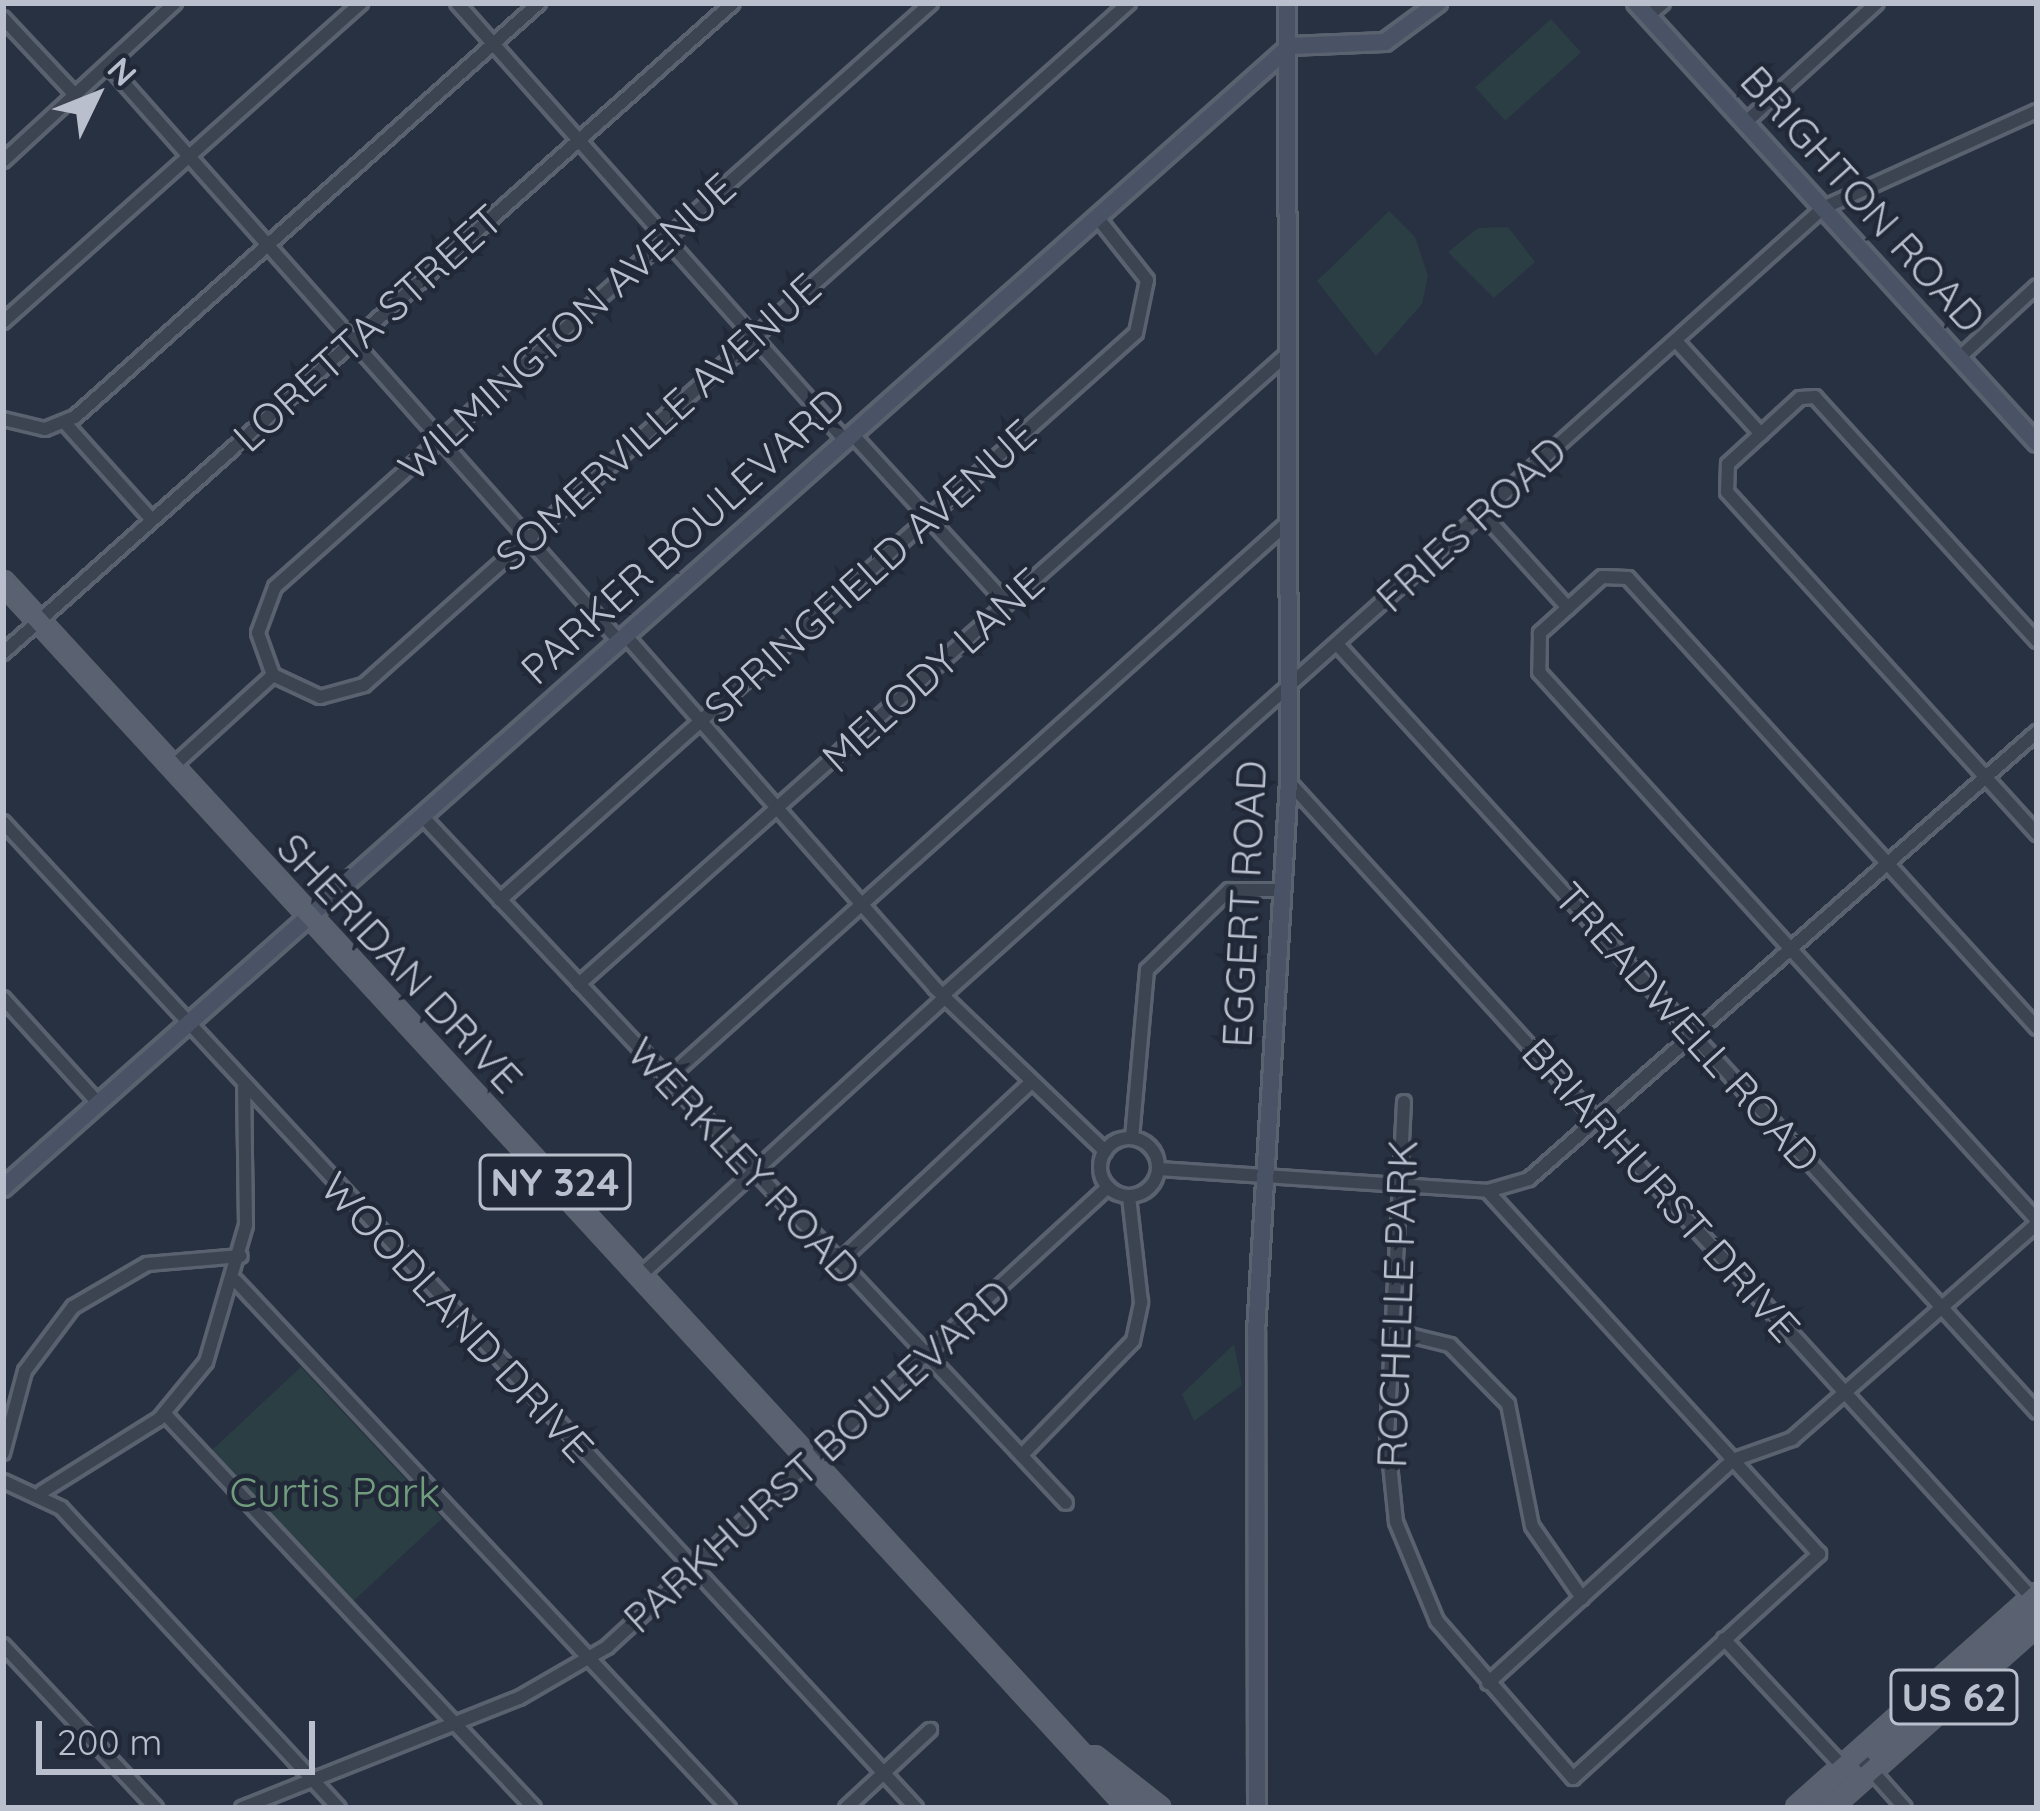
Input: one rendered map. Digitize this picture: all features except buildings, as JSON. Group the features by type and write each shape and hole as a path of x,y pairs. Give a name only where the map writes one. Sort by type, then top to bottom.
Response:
{"main road":[{"name":"SHERIDAN DRIVE","path":"3,582 310,919 1094,1757 1130,1808"},
{"name":"US 62","path":"1797,1808 2034,1596"},
{"name":"US 62","path":"1829,1808 2037,1624"},
{"name":"SHERIDAN DRIVE","path":"1094,1757 1159,1808"}],"street":[{"path":"3,160 175,3"},
{"path":"3,322 361,3"},
{"path":"457,3 754,337 1007,604"},
{"path":"64,423 539,3"},
{"name":"LORETTA STREET","path":"3,653 733,3"},
{"name":"WILMINGTON AVENUE","path":"273,675 259,633 275,587 931,3"},
{"name":"SOMERVILLE AVENUE","path":"273,675 307,695 355,691 1130,3"},
{"name":"EGGERT ROAD","path":"1256,1808 1265,1178 1289,782 1287,3"},
{"path":"1290,46 1385,42 1438,3"},
{"path":"1642,10 1663,3"},
{"path":"1745,123 1877,3"},
{"name":"BRIGHTON ROAD","path":"1642,10 2037,443"},
{"path":"3,18 75,95"},
{"name":"PARKER BOULEVARD","path":"3,1188 1290,46"},
{"path":"108,65 943,997 1029,1084 1105,1151 1108,1187 1129,1196 1147,1191 1159,1169"},
{"name":"FRIES ROAD","path":"642,1274 943,997 1823,208 2037,111"},
{"name":"SPRINGFIELD AVENUE","path":"500,900 1142,323 1143,271 1097,217"},
{"path":"1959,358 2037,286"},
{"path":"1676,341 1762,434"},
{"name":"MELODY LANE","path":"579,984 1287,354"},
{"path":"2037,641 1815,397 1728,464 1727,492 2037,834"},
{"path":"3,419 64,423 151,519"},
{"path":"1483,513 1568,608"},
{"path":"667,1078 1286,524"},
{"path":"1488,1683 1733,1460 1780,1448 2037,1222 1539,672 1535,641 1603,578 1628,578 2037,1028"},
{"name":"TREADWELL ROAD","path":"1336,644 2037,1412"},
{"path":"172,766 273,675"},
{"path":"1284,890 1229,890 1147,970 1132,1138 1159,1169 1488,1191 1529,1179 2037,732"},
{"name":"BRIARHURST DRIVE","path":"1289,782 2034,1596"},
{"name":"WERKLEY ROAD","path":"423,817 1066,1503"},
{"name":"WOODLAND DRIVE","path":"3,822 916,1808"},
{"path":"3,998 99,1104"},
{"path":"839,1262 1029,1084"},
{"path":"42,1492 165,1414 206,1362 241,1256 244,1087"},
{"name":"ROCHELLE PARK","path":"1404,1102 1393,1331 1396,1522 1430,1607 1488,1683 1573,1778 1819,1554 1733,1460"},
{"path":"1105,1151 1132,1138"},
{"name":"PARKHURST BOULEVARD","path":"242,1808 307,1774 455,1724 590,1658 697,1574 1108,1187"},
{"path":"1488,1191 1733,1460"},
{"path":"1022,1455 1133,1342 1141,1303 1129,1196"},
{"path":"3,1453 25,1371 73,1306 146,1264 241,1256"},
{"path":"236,1281 729,1808"},
{"path":"1393,1331 1450,1345 1508,1403 1532,1526 1582,1598"},
{"path":"2025,1399 2037,1388"},
{"path":"165,1414 534,1808"},
{"path":"3,1481 42,1492 339,1808"},
{"path":"1724,1639 1850,1761 1872,1770 1905,1808"},
{"path":"3,1645 155,1808"},
{"path":"846,1808 930,1730"}],"green space":[{"path":"1551,19 1581,52 1505,121 1475,87"},
{"path":"1389,211 1415,237 1428,276 1422,304 1376,356 1317,281"},
{"path":"1508,227 1535,262 1494,298 1448,252 1478,228"},
{"path":"1234,1344 1242,1385 1194,1421 1182,1394"},
{"name":"Curtis Park","path":"301,1367 442,1518 353,1602 212,1450"}]}
